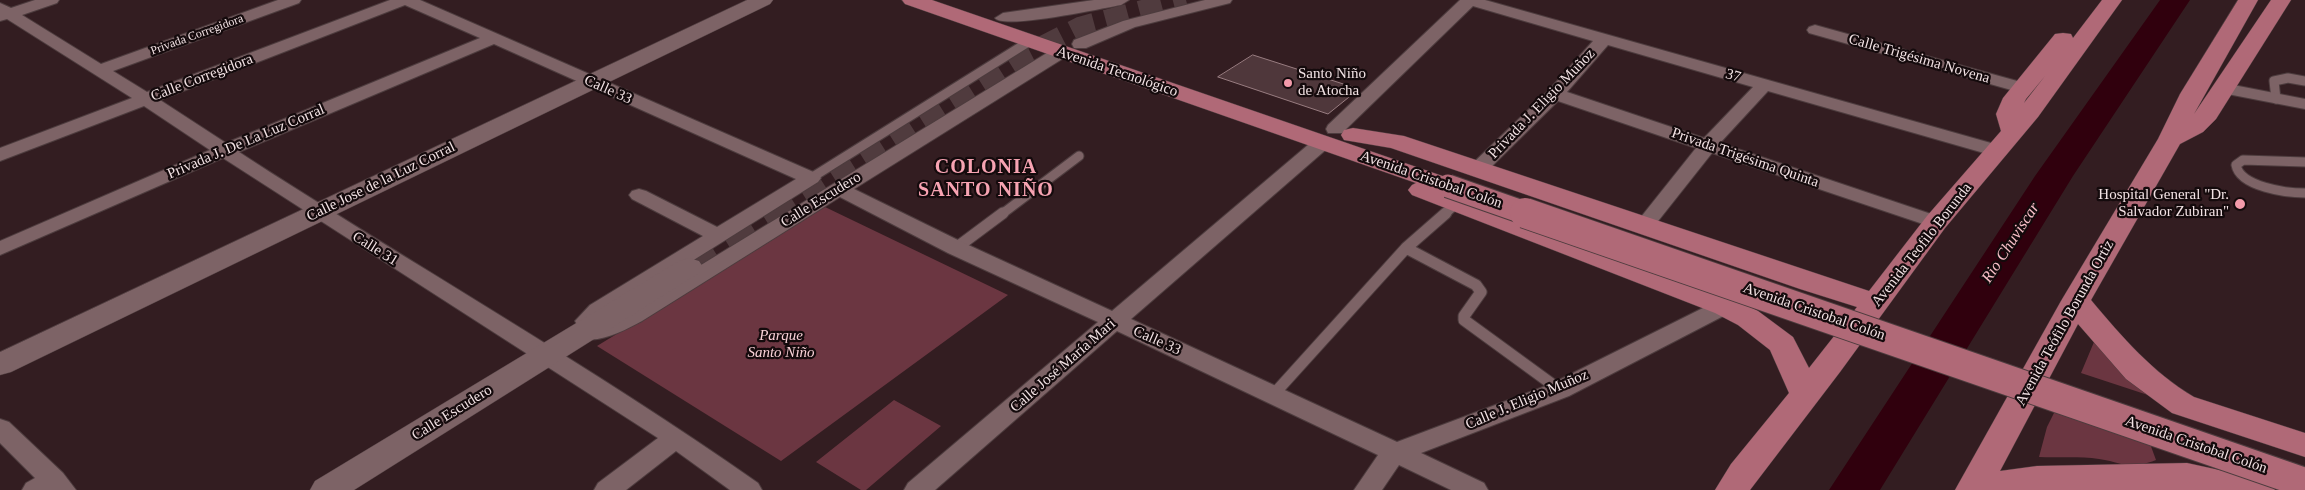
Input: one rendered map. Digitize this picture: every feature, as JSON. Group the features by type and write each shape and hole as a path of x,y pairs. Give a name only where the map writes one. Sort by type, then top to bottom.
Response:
{"main road":[{"name":"Calle Jose de la Luz Corral","path":"0,365 763,0"},
{"name":"Avenida Tecnológico","path":"912,0 1030,41 1070,48"},
{"name":"Avenida Tecnológico","path":"950,0 1003,18 1070,48 1336,139"},
{"path":"2016,121 2093,0"},
{"name":"Avenida Teofilo Borunda","path":"1732,490 1742,473 1806,394 1936,222 2112,0"},
{"name":"Avenida Teófilo Borunda Ortiz","path":"1973,488 2076,301 2170,139 2192,94 2248,0"},
{"path":"2170,139 2194,127 2208,114 2275,3"},
{"path":"1336,139 1347,157 1369,170 1461,183 1644,226 1810,283 1876,303"},
{"path":"1336,139 1395,141 1461,183 1748,318 1782,344 1806,394"},
{"name":"Avenida Cristobal Colón","path":"1461,183 2305,465"},
{"name":"Avenida Cristobal Colón","path":"1461,183 2305,483"},
{"name":"Calle Escudero","path":"327,490 689,268"},
{"path":"2076,301 2120,355 2150,385 2167,397 2183,405 2305,445"},
{"path":"1973,488 2037,479 2171,483 2187,476 2258,490"}],"street":[{"path":"3,13 50,0"},
{"name":"Privada Corregidora","path":"100,70 294,0"},
{"name":"Calle 33","path":"405,0 811,178"},
{"name":"Calle Corregidora","path":"0,155 405,0"},
{"path":"1003,18 1047,13 1121,0"},
{"name":"Calle Escudero","path":"576,336 599,331 634,316 1070,48 1129,24 1224,0"},
{"name":"37","path":"1470,0 1764,85 2016,121"},
{"name":"Calle José María Mari","path":"917,490 1114,322 1336,139 1470,0"},
{"name":"Calle 31","path":"3,13 146,99 317,212 676,438 749,490"},
{"name":"Calle Trigésima Novena","path":"1815,30 2016,121"},
{"name":"Privada J. Eligio Muñoz","path":"1461,183 1555,94 1605,38"},
{"name":"Privada J. De La Luz Corral","path":"0,249 224,151 492,39"},
{"path":"1644,226 1707,146 1764,85"},
{"path":"2223,88 2305,104"},
{"name":"Privada Trigésima Quinta","path":"1555,94 1936,222"},
{"path":"576,336 586,321 598,310 811,178"},
{"name":"Calle 33","path":"839,190 956,248 1274,394 1394,453 1475,490"},
{"path":"639,195 717,235"},
{"name":"Calle J. Eligio Muñoz","path":"1394,453 1560,390 1725,306"},
{"path":"0,428 51,487"},
{"path":"607,490 676,438"},
{"path":"1367,490 1394,453"}],"lane":[{"path":"811,178 1030,41"},
{"path":"2276,99 2274,80 2288,78 2305,81"},
{"path":"956,248 1079,156"},
{"path":"2305,162 2260,159 2243,160 2236,165 2239,172 2259,184 2288,193 2305,193"},
{"path":"1274,394 1406,248 1461,183"},
{"path":"1406,248 1476,285 1481,292 1464,316 1464,320 1560,390"}],"green space":[{"name":"Parque Santo Niño","path":"825,207 1008,295 781,461 597,346"},
{"path":"2102,323 2157,398 2081,373"},
{"path":"894,400 941,426 866,490 861,490 816,462"},
{"path":"2055,411 2149,441 2156,460 2132,466 2092,458 2039,457 2047,427"}],"building":[{"name":"Santo Niño de Atocha","path":"1253,55 1359,89 1328,114 1218,77"}],"waterway":[{"name":"Rio Chuviscar","path":"1854,490 2054,176 2175,0"}],"tunnel":[{"path":"774,214 1020,59 1081,28 1186,0"},
{"path":"689,267 776,213"}],"place":[{"name":"Santo Niño de Atocha","path":"1288,83"},
{"name":"Hospital General \"Dr. Salvador Zubiran\"","path":"2240,204"}],"district":[{"name":"COLONIA SANTO NIÑO","path":"986,180"}]}
